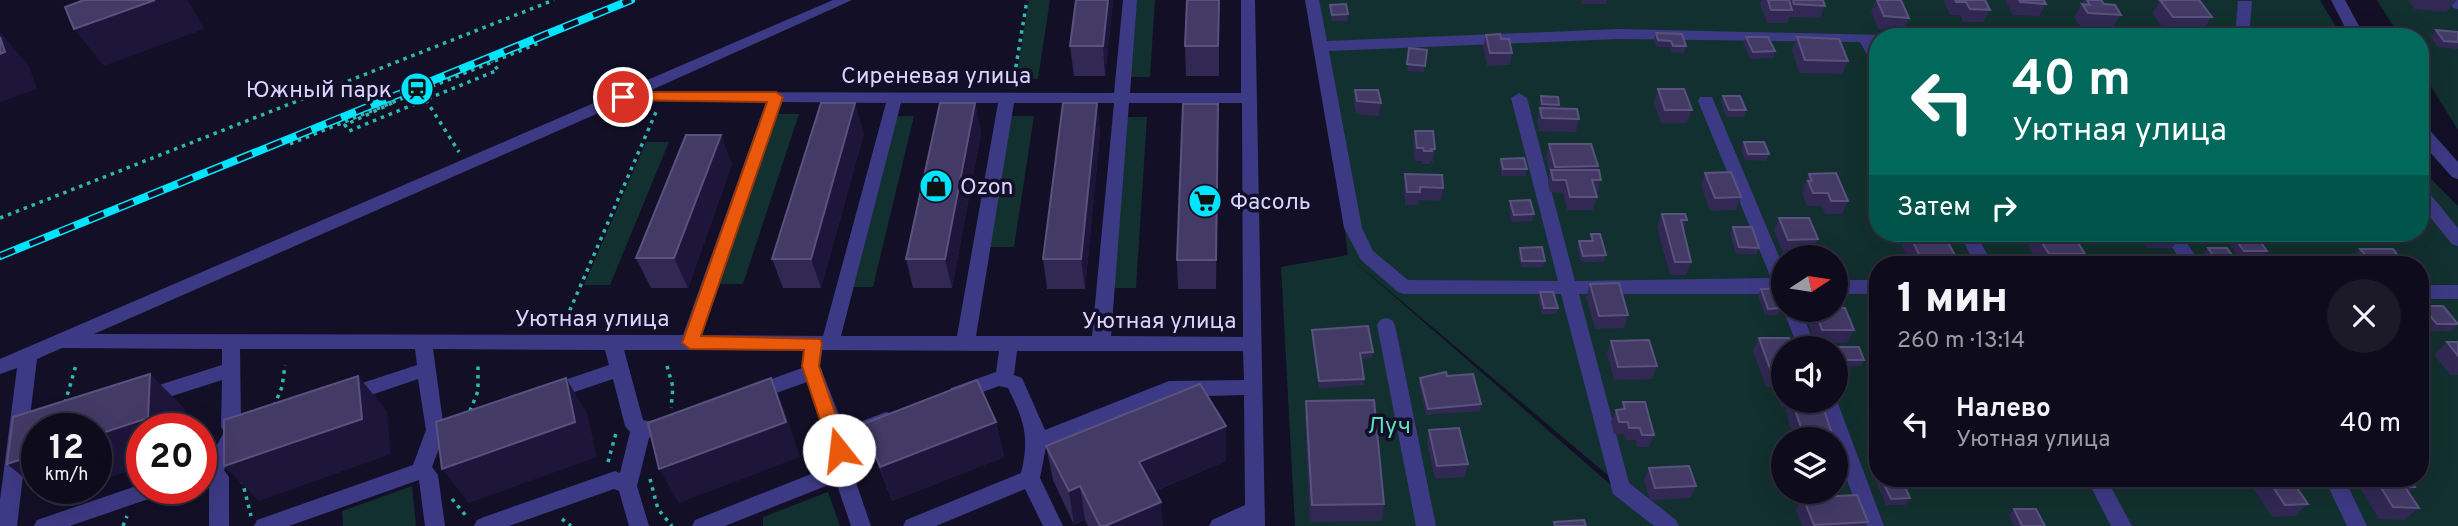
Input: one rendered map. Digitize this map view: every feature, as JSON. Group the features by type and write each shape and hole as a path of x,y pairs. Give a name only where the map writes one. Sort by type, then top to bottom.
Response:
{"street":[{"path":"0,367 845,0"},
{"path":"1101,344 1130,0"},
{"path":"1219,526 1255,518 1248,0"},
{"path":"1312,0 1323,46 1353,228 1367,255 1404,287 1447,289 1771,286"},
{"path":"2242,28 2244,0"},
{"path":"2338,0 2353,28"},
{"path":"2455,0 2458,5"},
{"path":"1323,46 1618,34 1869,38"},
{"name":"Сиреневая улица","path":"623,97 1249,98"},
{"path":"690,343 776,97"},
{"path":"861,526 842,471 837,439 810,360 822,343 895,97"},
{"path":"965,344 1009,97"},
{"path":"1519,98 1620,488 1669,526"},
{"path":"1706,101 1771,257"},
{"path":"2429,139 2456,167"},
{"path":"2429,204 2458,240"},
{"path":"1848,287 1869,288"},
{"path":"2429,292 2458,292"},
{"path":"1386,325 1426,526"},
{"name":"Уютная улица","path":"59,341 1252,344"},
{"path":"231,341 231,427 235,430"},
{"path":"421,471 436,429 423,342"},
{"path":"613,343 633,423 641,429 663,426 689,417"},
{"path":"1004,378 1009,344"},
{"path":"27,413 28,355"},
{"path":"128,402 231,369"},
{"path":"325,402 426,369"},
{"path":"528,400 619,369"},
{"path":"728,403 813,372"},
{"path":"940,399 1004,378 1015,383 1037,429 1039,441 1030,478 1053,526"},
{"path":"1039,441 1169,389 1252,387"},
{"path":"1832,413 1874,526"},
{"path":"837,439 902,414"},
{"path":"436,429 470,421"},
{"path":"217,457 235,430 262,423"},
{"path":"639,526 627,486 641,429"},
{"path":"7,526 21,462"},
{"path":"259,523 421,471 429,475 435,526"},
{"path":"702,526 842,471"},
{"path":"217,477 219,526"},
{"path":"913,526 1030,478"},
{"path":"480,524 615,480 627,486"},
{"path":"2101,487 2122,526"},
{"path":"2338,487 2357,526"},
{"path":"44,526 126,498"}],"path":[{"path":"0,218 554,0"},
{"path":"1009,97 1027,0"},
{"path":"290,144 539,43"},
{"path":"392,103 393,105 345,125 349,131 498,70 492,62"},
{"path":"556,342 663,97"},
{"path":"426,100 467,164"},
{"path":"63,407 72,386 76,365"},
{"path":"262,423 279,397 285,365"},
{"path":"470,421 478,391 478,365"},
{"path":"663,426 673,398 672,375 667,366"},
{"path":"593,486 608,463 614,447 616,424"},
{"path":"650,475 651,492 658,509 672,526"},
{"path":"242,476 246,504 259,523"},
{"path":"449,492 458,509 480,524"}],"green space":[{"path":"1029,0 1050,0 1038,79 1016,78"},
{"path":"1136,0 1155,0 1150,77 1130,77"},
{"name":"Луч","path":"1307,0 2320,0 2337,28 1869,28 1869,242 2429,242 2429,177 2458,206 2458,526 1668,526 1348,256 1658,526 1295,526 1281,267 1348,255 1338,176"},
{"path":"2377,0 2458,0 2458,130 2429,83 2429,28 2394,28"},
{"path":"776,114 799,114 743,284 718,284"},
{"path":"894,116 914,116 873,287 851,287"},
{"path":"1011,116 1034,116 1014,247 989,247"},
{"path":"1124,117 1147,117 1136,288 1111,288"},
{"path":"646,142 669,142 610,285 584,285"},
{"path":"412,486 416,526 343,526 342,511"},
{"path":"828,492 840,526 763,526 763,517"}],"building":[{"path":"84,0 155,0 74,29 65,7"},
{"path":"1076,0 1108,0 1103,46 1070,46"},
{"path":"1187,0 1219,0 1218,46 1185,46"},
{"path":"1768,0 1789,0 1792,10 1771,10"},
{"path":"1793,0 1823,0 1825,6 1794,4"},
{"path":"1877,0 1901,0 1909,18 1884,16"},
{"path":"1955,0 1985,0 1990,10 1970,9 1966,2"},
{"path":"2019,0 2044,0 2046,4 2020,2"},
{"path":"2087,0 2101,0 2104,4 2115,5 2121,15 2088,13 2082,4 2090,5"},
{"path":"2160,0 2199,0 2212,17 2173,17"},
{"path":"1346,4 1348,14 1332,15 1330,5"},
{"path":"2436,30 2458,32 2458,42 2444,41"},
{"path":"1656,33 1682,34 1686,46 1673,46 1671,41 1658,40"},
{"path":"1500,34 1501,39 1509,39 1512,53 1490,53 1486,35"},
{"path":"0,37 5,52 0,54"},
{"path":"1746,37 1768,37 1775,51 1753,52"},
{"path":"1797,37 1839,39 1848,61 1805,60"},
{"path":"1409,48 1427,50 1425,66 1407,64"},
{"path":"1658,89 1684,89 1692,110 1665,110"},
{"path":"1355,90 1378,90 1381,103 1357,101"},
{"path":"1541,96 1558,97 1559,105 1542,104"},
{"path":"1723,96 1740,96 1746,110 1729,110"},
{"path":"821,103 855,103 811,259 772,259"},
{"path":"940,103 975,103 945,259 906,259"},
{"path":"1063,103 1097,103 1081,259 1043,259"},
{"path":"1183,104 1218,104 1216,260 1177,260"},
{"path":"1540,108 1577,109 1579,119 1542,118"},
{"path":"1415,131 1433,131 1435,149 1424,151 1423,148 1417,148"},
{"path":"686,135 721,135 674,258 636,258"},
{"path":"1744,142 1764,142 1769,154 1748,154"},
{"path":"1549,144 1591,144 1598,166 1555,167"},
{"path":"1524,158 1527,169 1503,169 1501,159"},
{"path":"1551,170 1599,170 1601,180 1592,180 1597,197 1570,197 1566,180 1553,180"},
{"path":"1731,172 1741,197 1715,198 1705,173"},
{"path":"1836,173 1848,201 1831,201 1828,193 1813,193 1808,181 1812,181 1809,174"},
{"path":"1405,174 1442,175 1443,188 1420,187 1420,192 1407,192"},
{"path":"1530,200 1534,214 1514,215 1510,201"},
{"path":"1662,214 1685,214 1687,220 1681,220 1691,262 1675,262"},
{"path":"1779,218 1809,218 1818,239 1788,240"},
{"path":"1733,227 1752,227 1759,248 1739,247"},
{"path":"1591,234 1600,234 1606,255 1583,256 1579,241 1593,241"},
{"path":"1913,242 1948,242 1955,256 1920,256"},
{"path":"2042,242 2078,242 2085,254 2049,254"},
{"path":"2238,242 2260,242 2267,251 2244,251"},
{"path":"1542,247 1545,261 1522,261 1520,248"},
{"path":"2208,248 2227,248 2232,256 2214,256"},
{"path":"2360,249 2393,249 2398,256 2366,256"},
{"path":"1619,283 1628,315 1599,316 1590,284"},
{"path":"1761,289 1771,289 1771,309 1768,309"},
{"path":"1540,292 1553,292 1558,308 1544,308"},
{"path":"2429,306 2443,306 2458,324 2437,324 2429,314"},
{"path":"1848,315 1854,330 1822,330 1819,322 1848,322"},
{"path":"1368,326 1373,352 1360,353 1364,379 1319,381 1312,330"},
{"path":"1759,338 1771,338 1771,371"},
{"path":"1649,340 1657,366 1618,367 1611,341"},
{"path":"2447,342 2458,342 2458,356"},
{"path":"1848,347 1859,347 1864,360 1848,360"},
{"path":"1446,372 1447,376 1473,374 1481,404 1428,409 1420,378"},
{"path":"150,374 148,413 126,413 126,425 112,430 112,413 26,413"},
{"path":"358,376 362,419 224,466 224,420"},
{"path":"566,378 575,422 442,469 436,422"},
{"path":"771,378 786,422 659,469 648,423"},
{"path":"977,380 996,422 880,467 863,424"},
{"path":"1200,384 1226,426 1139,462 1161,502 1100,526 1080,486 1069,491 1046,446"},
{"path":"1374,400 1384,504 1312,505 1306,401"},
{"path":"1623,402 1645,402 1654,435 1642,435 1640,428 1629,428 1628,422 1619,422 1616,410 1625,409"},
{"path":"1796,413 1825,413 1830,427 1801,427"},
{"path":"21,414 21,459 7,464 13,417"},
{"path":"1459,428 1468,464 1437,466 1429,430"},
{"path":"1689,466 1696,486 1655,488 1649,468"},
{"path":"1885,487 1905,487 1910,498 1891,499"},
{"path":"2273,487 2296,487 2308,504 2285,505"},
{"path":"2381,487 2405,487 2419,508 2393,507"},
{"path":"1857,495 1868,522 1814,525 1805,504 1848,504 1848,496"},
{"path":"2014,509 2036,509 2045,526 2022,526"},
{"path":"1584,520 1586,526 1555,526 1554,522"}],"railway":[{"path":"0,256 631,0"}],"place":[{"name":"Южный парк","path":"417,89"},
{"name":"Ozon","path":"936,186"},
{"name":"Фасоль","path":"1205,201"}],"route":[{"path":"623,97 776,97 690,343 814,343 811,366 836,433 839,450"}]}
